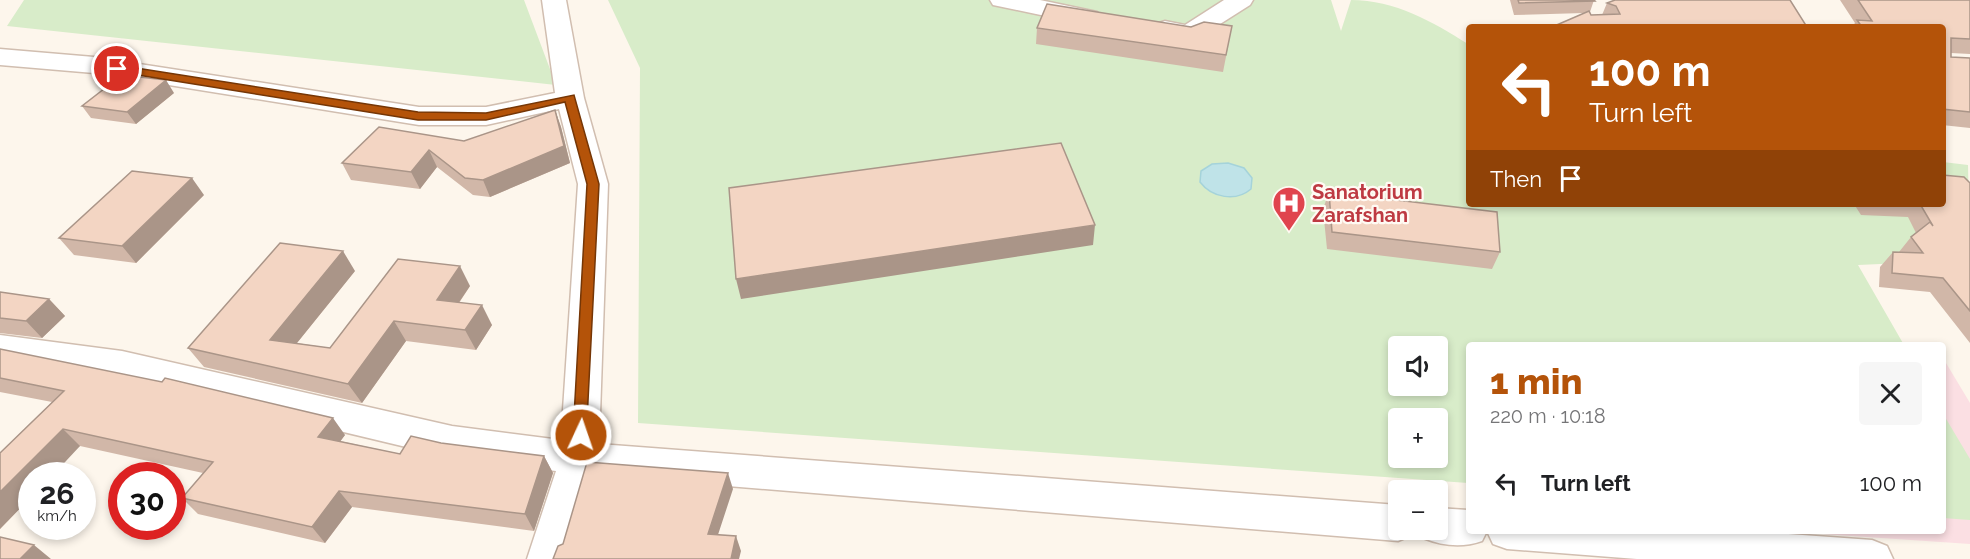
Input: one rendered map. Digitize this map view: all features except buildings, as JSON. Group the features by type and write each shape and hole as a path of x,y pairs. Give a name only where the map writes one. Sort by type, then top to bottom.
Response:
{"street":[{"path":"548,559 579,458 593,184 570,98 554,0"},
{"path":"1002,0 1108,20"},
{"path":"1143,25 1190,33 1241,0"},
{"path":"0,57 94,65 418,116 486,116 570,98"},
{"path":"0,348 122,365 452,442 579,458 1388,522"},
{"path":"1448,527 1466,528"},
{"path":"1546,534 1872,559"}],"shaded area":[{"path":"1946,363 1970,403 1970,544 1822,534 1946,534"}],"green space":[{"path":"24,0 524,0 556,85 7,26"},
{"name":"Sanatorium Zarafshan","path":"608,0 1331,0 1341,31 1351,0 1383,4 1413,14 1466,43 1466,207 1946,207 1946,162 1968,165 1970,260 1858,265 1902,342 1466,342 1466,483 638,423 640,68"},
{"path":"1946,419 1970,459 1970,520 1946,518"}],"water":[{"path":"1228,163 1244,168 1252,178 1251,189 1231,197 1217,195 1200,182 1201,171 1212,164"}],"place":[{"name":"Sanatorium Zarafshan","path":"1289,232"}],"route":[{"path":"117,69 418,116 486,116 570,98 593,184 581,435"}]}
